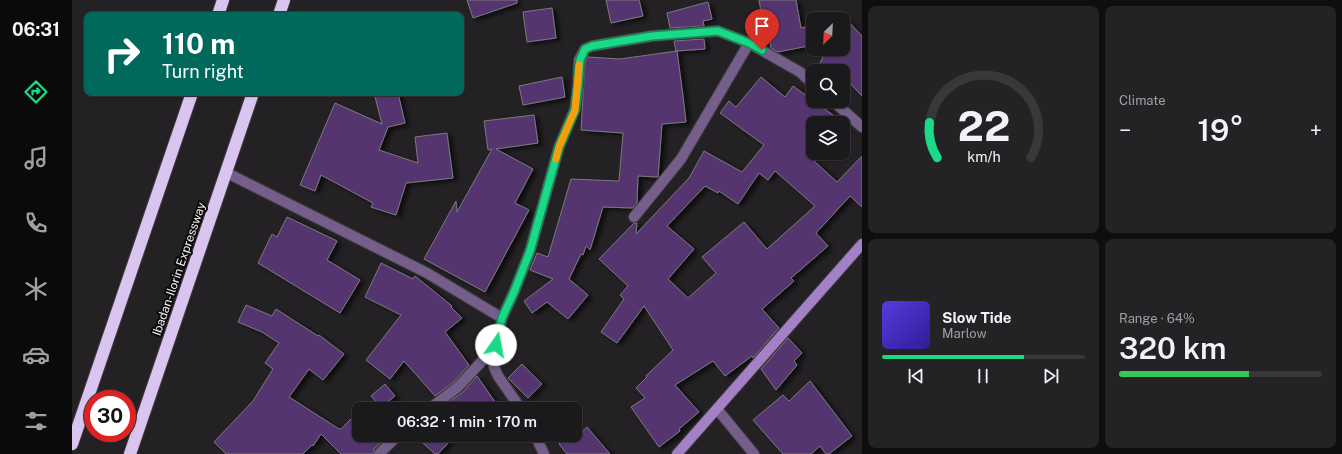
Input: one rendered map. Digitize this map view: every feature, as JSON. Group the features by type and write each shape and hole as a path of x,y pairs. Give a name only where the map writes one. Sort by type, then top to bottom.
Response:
{"highway":[{"path":"219,12 223,0"},
{"path":"280,12 284,0"},
{"path":"72,444 191,96"},
{"name":"Ibadan-Ilorin Expressway","path":"130,454 252,96"}],"street":[{"path":"516,402 498,376 494,367 493,358 502,318 530,251 559,147 575,110 580,60 585,49 592,46 652,36 718,31 749,43 800,72 806,78"},
{"path":"634,217 681,158 749,43"},
{"path":"841,108 862,127"},
{"path":"227,173 427,273 502,318"},
{"path":"677,454 862,244"},
{"path":"438,402 458,387 496,345"},
{"path":"717,409 754,454"},
{"path":"379,454 391,442"},
{"path":"538,442 544,454"}],"building":[{"path":"467,0 517,0 517,3 473,18"},
{"path":"606,0 639,0 643,16 611,23"},
{"path":"759,0 796,0 801,28 806,27 806,46 778,52 771,48 767,27 764,28"},
{"path":"708,2 712,19 703,21 704,26 670,28 667,13"},
{"path":"552,8 556,38 527,42 523,12"},
{"path":"850,23 862,36 862,96 850,83 850,64 820,64 824,56 850,56"},
{"path":"704,39 705,49 676,51 674,41"},
{"path":"677,51 686,122 662,124 658,177 638,176 637,203 633,208 603,207 590,250 586,246 583,255 581,254 569,279 588,295 568,319 547,302 532,313 524,301 553,279 530,270 537,253 548,257 571,179 619,181 623,133 581,130 585,62 588,57 620,59"},
{"path":"562,77 565,97 523,105 519,86"},
{"path":"761,77 785,97 793,86 806,95 806,108 823,108 834,116 806,116 806,160 813,160 837,182 862,156 862,207 850,196 816,233 828,246 791,278 794,281 762,309 779,328 753,358 752,356 725,376 713,361 675,385 699,412 679,429 680,431 659,447 631,407 645,398 636,388 647,377 646,376 673,350 644,306 617,343 601,332 624,299 620,295 628,286 599,259 634,223 637,223 636,234 689,178 704,151 742,172 764,145 720,113 729,101 736,107","holes":["775,171 815,206 767,249 744,222 702,257 716,273 688,298 668,279 694,249 667,226 705,186 718,193 719,191 738,204 759,173 768,180"]},
{"path":"375,96 399,96 405,123 388,127 379,150 418,163 415,137 447,133 453,178 406,183 396,215 371,207 373,203 321,175 315,191 300,185 335,103 382,124"},
{"path":"534,115 538,143 496,149 533,169 515,203 529,210 485,292 424,259 456,201 457,212 492,149 488,150 484,121"},
{"path":"287,217 337,241 327,260 360,280 340,313 258,263 272,234 277,237"},
{"path":"381,263 413,279 415,276 452,306 451,307 462,318 445,332 469,365 454,382 435,396 404,361 390,379 366,360 401,315 365,297"},
{"path":"246,305 272,316 276,309 318,336 319,335 344,354 323,380 309,369 289,397 339,429 341,429 352,418 352,442 382,442 374,449 373,454 341,454 321,434 313,446 312,445 303,454 226,454 214,442 253,401 273,369 265,363 279,343 262,332 238,322"},
{"path":"788,338 802,353 794,361 797,365 776,390 761,369"},
{"path":"522,364 542,384 528,398 508,378"},
{"path":"477,376 495,402 449,402 463,392"},
{"path":"810,381 852,436 829,454 826,454 820,446 811,454 783,454 753,420 783,395 789,401"},
{"path":"385,384 395,396 387,402 376,402 371,396"},
{"path":"587,427 610,454 567,454 559,444 561,442 582,442 582,432"},
{"path":"422,442 449,442 438,454 435,454"}],"slow traffic":[{"path":"556,159 559,147 575,110 579,65"}],"route":[{"path":"496,345 502,318 530,251 559,147 575,110 580,60 585,49 592,46 652,36 718,31 749,43 762,50"}]}
